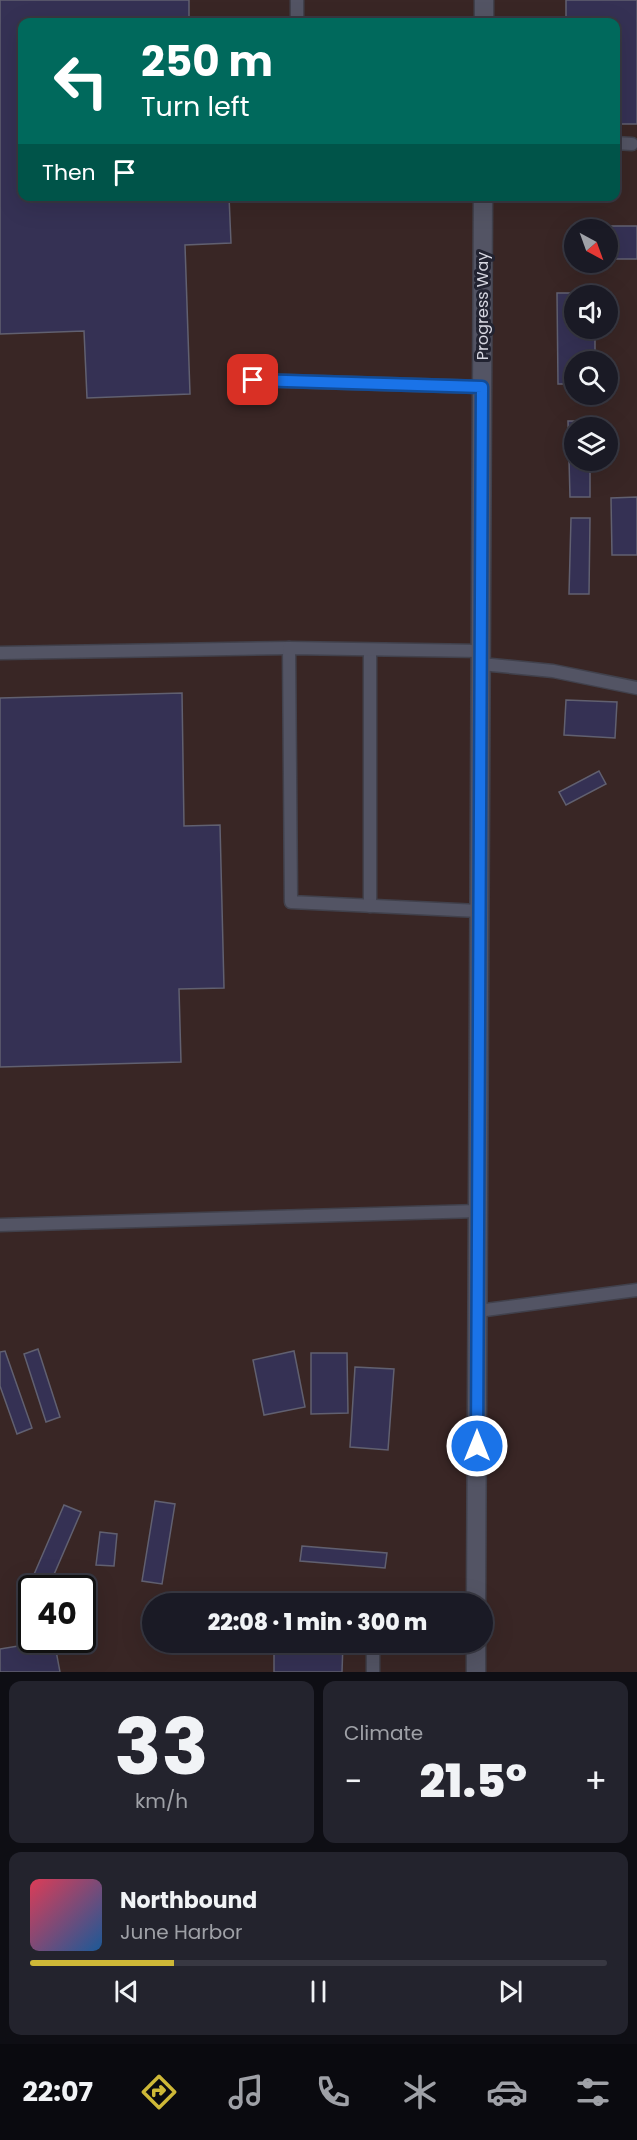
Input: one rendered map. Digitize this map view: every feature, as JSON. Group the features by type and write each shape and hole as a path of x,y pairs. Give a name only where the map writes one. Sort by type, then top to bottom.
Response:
{"street":[{"path":"484,0 484,18"},
{"name":"Progress Way","path":"476,1593 483,201"},
{"path":"476,1653 476,1672"}],"lane":[{"path":"297,0 297,18"},
{"path":"620,143 632,144"},
{"path":"253,380 482,387"},
{"path":"0,653 289,648 370,650 481,657 637,688"},
{"path":"289,648 291,902 479,911"},
{"path":"370,650 370,906"},
{"path":"0,1225 478,1211"},
{"path":"478,1311 637,1290"},
{"path":"373,1653 373,1672"}],"shaded area":[{"path":"0,0 637,0 637,1672 0,1672"}],"building":[{"path":"0,0 189,0 189,18 18,18 18,201 229,201 231,243 185,245 190,394 87,398 84,331 0,334"},
{"path":"566,0 637,0 637,124 620,124 620,18 566,18"},
{"path":"618,226 637,226 637,259 618,259"},
{"path":"557,293 564,293 564,339 595,339 595,351 564,351 564,384 558,384"},
{"path":"569,471 590,471 590,497 570,497"},
{"path":"637,497 637,555 612,555 611,498"},
{"path":"571,518 590,518 589,594 569,594"},
{"path":"182,693 184,826 220,825 224,988 179,989 181,1062 0,1067 0,698"},
{"path":"566,700 617,702 615,738 564,735"},
{"path":"599,771 606,784 566,805 559,792"},
{"path":"38,1349 60,1417 46,1422 24,1354"},
{"path":"5,1351 32,1428 17,1434 0,1386 0,1352"},
{"path":"294,1351 305,1407 264,1415 253,1360"},
{"path":"311,1353 347,1353 348,1413 311,1414"},
{"path":"355,1367 394,1369 388,1450 350,1447"},
{"path":"155,1501 175,1504 162,1584 142,1581"},
{"path":"64,1505 81,1512 54,1575 34,1575"},
{"path":"100,1532 117,1534 114,1566 96,1565"},
{"path":"302,1546 387,1553 385,1568 300,1561"},
{"path":"18,1646 18,1653 56,1653 60,1672 0,1672 0,1649"},
{"path":"274,1653 343,1653 342,1672 274,1672"}],"route":[{"path":"253,380 482,387 477,1446"}]}
